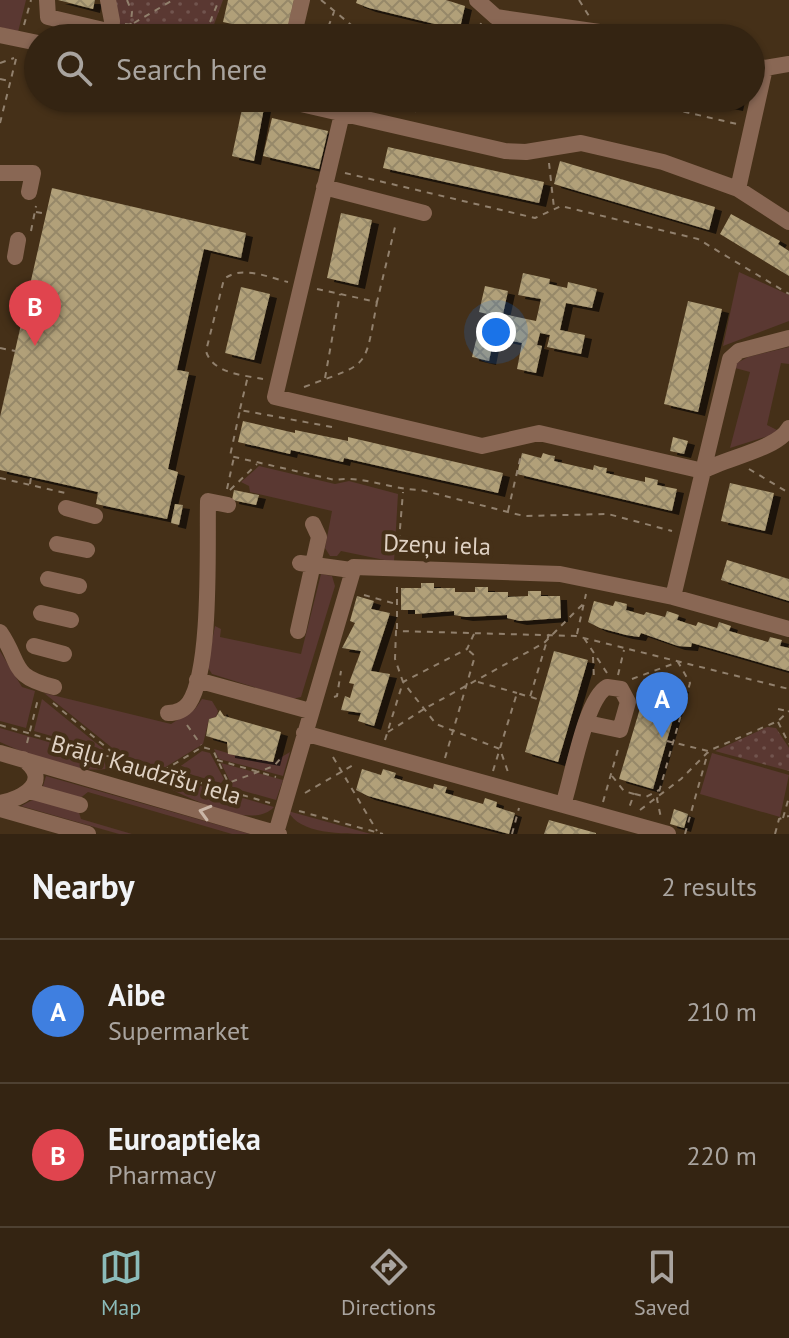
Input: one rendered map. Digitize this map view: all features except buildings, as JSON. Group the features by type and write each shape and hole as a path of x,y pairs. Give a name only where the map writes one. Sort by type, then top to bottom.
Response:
{"street":[{"path":"47,0 48,17 82,24"},
{"path":"108,0 114,24"},
{"path":"296,24 302,0"},
{"path":"477,0 496,17 544,24"},
{"path":"0,35 24,40"},
{"path":"765,66 789,64"},
{"path":"334,112 505,151 526,152 581,143 663,162 738,189 789,222"},
{"path":"738,189 754,112"},
{"path":"342,114 275,397 482,446 539,433 703,471 787,440"},
{"path":"0,173 33,173 34,195"},
{"path":"324,187 424,213"},
{"path":"15,257 24,239"},
{"path":"673,597 730,359 739,351 789,338"},
{"path":"171,713 190,701 197,680 208,543 208,501 228,505"},
{"path":"66,508 95,516"},
{"path":"298,631 306,564 319,537 313,524"},
{"path":"57,544 87,550"},
{"path":"306,564 351,570"},
{"name":"Dzeņu iela","path":"278,834 351,570 360,565 560,574 673,597 789,629"},
{"path":"48,579 79,586"},
{"path":"41,613 71,620"},
{"path":"0,632 19,670 29,681 53,695"},
{"path":"34,646 64,654"},
{"path":"197,680 310,711"},
{"path":"563,805 587,723 596,696 607,687 615,685 621,689 628,702 620,730 587,723"},
{"path":"303,737 517,788 563,805 666,834"},
{"name":"Brāļu Kaudzīšu iela","path":"0,753 278,834"},
{"path":"0,806 22,798 30,791 33,772 23,759"},
{"path":"30,791 80,805"},
{"path":"0,806 41,828 88,834"}],"path":[{"path":"127,0 133,23"},
{"path":"133,23 173,0"},
{"path":"215,24 219,0"},
{"path":"321,0 350,24"},
{"path":"328,6 333,0"},
{"path":"329,24 334,11"},
{"path":"133,23 139,24"},
{"path":"0,63 16,56"},
{"path":"0,79 11,81 0,123"},
{"path":"686,112 753,127"},
{"path":"545,147 555,209"},
{"path":"328,169 535,218 561,206 698,239 789,294"},
{"path":"24,239 35,212 34,195"},
{"path":"300,285 377,302 400,206"},
{"path":"35,212 47,214"},
{"path":"324,379 340,294"},
{"path":"0,348 15,351"},
{"path":"240,410 248,376"},
{"path":"508,512 522,449"},
{"path":"258,463 225,494 232,456 403,490 421,490 524,516 608,514 689,535"},
{"path":"738,462 789,493"},
{"path":"30,485 31,477"},
{"path":"403,490 395,659 403,682 436,724 500,749 517,788 512,834"},
{"path":"576,636 587,589"},
{"path":"362,594 397,604"},
{"path":"387,733 424,709 544,643 584,603"},
{"path":"396,631 584,637 789,689"},
{"path":"383,747 403,682 467,649 474,633"},
{"path":"530,697 549,634"},
{"path":"584,637 615,685"},
{"path":"441,771 475,656 467,649"},
{"path":"615,685 625,649"},
{"path":"593,654 594,688"},
{"path":"615,685 669,668 678,662"},
{"path":"666,834 657,799 690,683 678,662"},
{"path":"329,699 337,696 343,676 338,666"},
{"path":"477,682 540,700"},
{"path":"490,784 517,693"},
{"path":"53,695 122,760"},
{"path":"778,709 789,711"},
{"path":"638,811 657,799 708,751 778,721 789,711"},
{"path":"171,713 196,734 202,747"},
{"path":"778,721 789,744"},
{"path":"0,725 383,834"},
{"path":"598,815 622,736 620,730"},
{"path":"215,787 229,785 274,766 292,738 303,737"},
{"path":"667,741 708,751"},
{"path":"162,772 202,747 213,750 232,792"},
{"path":"328,747 377,832"},
{"path":"685,834 708,751"},
{"path":"110,756 113,766 166,781 176,776"},
{"path":"303,794 365,758"},
{"path":"217,760 291,781"},
{"path":"611,775 624,791 634,794 646,797 660,789"},
{"path":"626,817 634,794"},
{"path":"783,818 789,797"},
{"path":"775,834 779,819 789,816"}],"shaded area":[{"path":"0,0 26,0 18,32 0,27"},
{"path":"114,0 223,0 214,24 120,24"},
{"path":"739,272 789,295 789,321 723,346"},
{"path":"789,347 789,364 781,363 767,425 781,432 730,448 750,372 735,368 735,364 748,357"},
{"path":"259,466 335,484 349,481 398,494 394,562 341,551 337,556 330,556 325,548 332,511 250,492 249,486 241,482"},
{"path":"321,574 332,576 335,586 301,697 292,699 212,674 207,666 215,626 221,629 220,637 301,654"},
{"path":"0,651 22,687 35,691 26,728 0,721"},
{"path":"44,693 171,724 195,709 202,699 212,701 218,711 216,717 209,719 203,744 164,768 121,755"},
{"path":"42,699 107,752 34,731"},
{"path":"767,727 776,728 789,748 789,771 715,751"},
{"path":"0,728 104,758 106,769 66,766 25,753 0,742"},
{"path":"214,749 255,761 261,758 273,762 290,752 283,776 219,759"},
{"path":"202,751 210,753 224,779 221,783 175,770"},
{"path":"712,753 789,775 780,817 700,794"},
{"path":"221,763 283,780 276,800 233,788"},
{"path":"46,776 250,834 232,834 88,792 79,799 42,789"},
{"path":"176,779 274,807 251,816 221,810 166,787"},
{"path":"38,797 78,809 81,819 132,834 119,834 21,806"},
{"path":"288,811 371,834 335,833 311,828 294,819"}],"place":[{"name":"Euroaptieka","path":"35,346"},
{"name":"Aibe","path":"662,738"}]}
